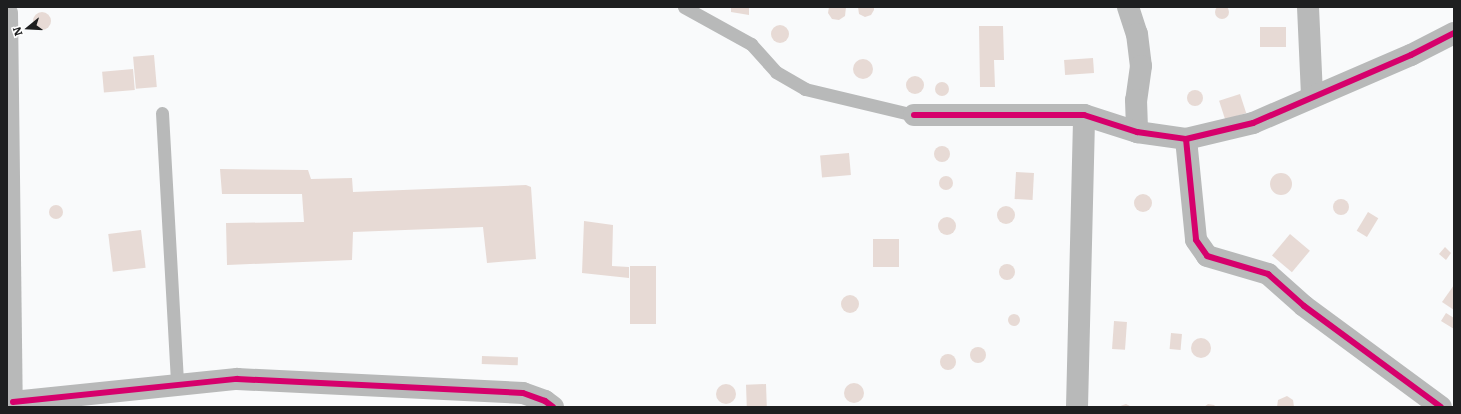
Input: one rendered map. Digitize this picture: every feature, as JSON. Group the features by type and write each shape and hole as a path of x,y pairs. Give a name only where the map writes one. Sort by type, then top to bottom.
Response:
{"street":[{"path":"1128,7 1138,34 1141,66 1136,100 1137,132"},
{"path":"1308,7 1312,95"},
{"path":"7,13 12,404 237,379 523,393 545,401 553,407"},
{"path":"914,115 1084,115 1137,132 1186,139 1253,123 1312,95 1411,55 1454,33"},
{"path":"1077,407 1084,115"},
{"path":"1186,139 1196,240 1207,256 1268,274 1304,306 1441,407"}],"lane":[{"path":"684,7 751,44 776,72 805,89 914,115"},
{"path":"162,113 177,385"}],"building":[{"path":"1219,5 1225,5 1229,9 1229,15 1225,19 1219,19 1215,15 1215,9"},
{"path":"731,7 749,7 749,15 731,12"},
{"path":"829,7 846,7 845,16 839,20 832,19 828,13"},
{"path":"858,7 874,7 874,10 871,15 865,17 859,14"},
{"path":"38,12 46,12 51,17 49,28 46,30 38,30 33,25 33,17"},
{"path":"780,25 786,28 789,34 786,40 780,43 774,40 771,34 774,28"},
{"path":"979,26 1003,26 1004,60 994,60 995,87 980,87"},
{"path":"1260,27 1286,27 1286,47 1260,47"},
{"path":"154,55 157,87 136,89 133,57"},
{"path":"1093,58 1094,73 1065,75 1064,60"},
{"path":"863,59 870,62 873,69 870,76 863,79 856,76 853,69 856,62"},
{"path":"133,69 135,90 104,93 102,72"},
{"path":"915,76 921,79 924,85 921,91 915,94 909,91 906,85 909,79"},
{"path":"942,82 947,84 949,89 947,94 942,96 937,94 935,89 937,84"},
{"path":"1195,90 1201,92 1203,98 1201,104 1195,106 1189,104 1187,98 1189,92"},
{"path":"1240,94 1246,113 1225,120 1219,101"},
{"path":"942,146 949,151 950,154 945,161 942,162 935,157 934,154 939,147"},
{"path":"849,153 851,175 822,177 820,156"},
{"path":"220,169 308,170 311,179 352,178 353,192 526,185 531,187 536,259 487,263 483,227 353,232 352,260 227,265 226,223 304,222 302,194 222,194"},
{"path":"1016,172 1034,173 1033,200 1015,199"},
{"path":"1281,173 1289,176 1292,184 1289,192 1281,195 1273,192 1270,184 1273,176"},
{"path":"943,176 949,176 953,180 953,186 949,190 943,190 939,186 939,180"},
{"path":"1139,194 1147,194 1152,199 1150,210 1147,212 1139,212 1134,207 1134,199"},
{"path":"1341,199 1348,204 1349,207 1344,214 1341,215 1334,210 1333,207 1338,200"},
{"path":"53,205 59,205 63,209 63,215 59,219 53,219 49,215 49,209"},
{"path":"1006,206 1012,209 1015,215 1012,221 1006,224 1000,221 997,215 1000,209"},
{"path":"1368,212 1378,218 1367,237 1357,231"},
{"path":"947,217 953,220 956,226 953,232 947,235 941,232 938,226 941,220"},
{"path":"584,221 613,225 612,266 629,267 629,278 582,273"},
{"path":"141,230 146,268 113,272 108,234"},
{"path":"1290,234 1310,251 1292,272 1272,255"},
{"path":"873,239 899,239 899,267 873,267"},
{"path":"1445,247 1451,253 1446,260 1439,254"},
{"path":"1007,264 1014,269 1015,272 1010,279 1007,280 1000,275 999,272 1004,265"},
{"path":"630,266 656,266 656,324 630,324"},
{"path":"1454,285 1454,310 1442,302"},
{"path":"846,295 854,295 859,300 857,311 854,313 846,313 841,308 841,300"},
{"path":"1446,313 1454,318 1454,329 1441,321"},
{"path":"1012,314 1016,314 1020,320 1016,326 1012,326 1008,322 1008,318"},
{"path":"1114,321 1127,322 1125,350 1112,349"},
{"path":"1171,333 1182,334 1181,350 1170,349"},
{"path":"1201,338 1208,341 1211,348 1208,355 1201,358 1194,355 1191,348 1194,341"},
{"path":"975,347 981,347 986,352 984,361 981,363 975,363 970,358 970,352"},
{"path":"945,354 951,354 956,359 954,368 951,370 945,370 940,365 940,359"},
{"path":"482,356 518,357 518,365 482,364"},
{"path":"854,383 861,386 864,393 861,400 854,403 847,400 844,393 847,386"},
{"path":"726,384 733,387 736,394 733,401 726,404 719,401 716,394 719,387"},
{"path":"766,384 767,407 747,407 746,385"},
{"path":"1287,396 1293,400 1294,407 1277,407 1278,400"},
{"path":"1126,404 1132,407 1118,407"},
{"path":"1208,404 1214,405 1216,407 1204,407"}],"cycle path":[{"path":"914,115 1084,115 1137,132 1186,139 1253,123 1411,55 1454,33"},
{"path":"1186,139 1196,240 1207,256 1268,274 1304,306 1441,407"},
{"path":"13,402 237,379 523,393 545,401 553,407"}]}
